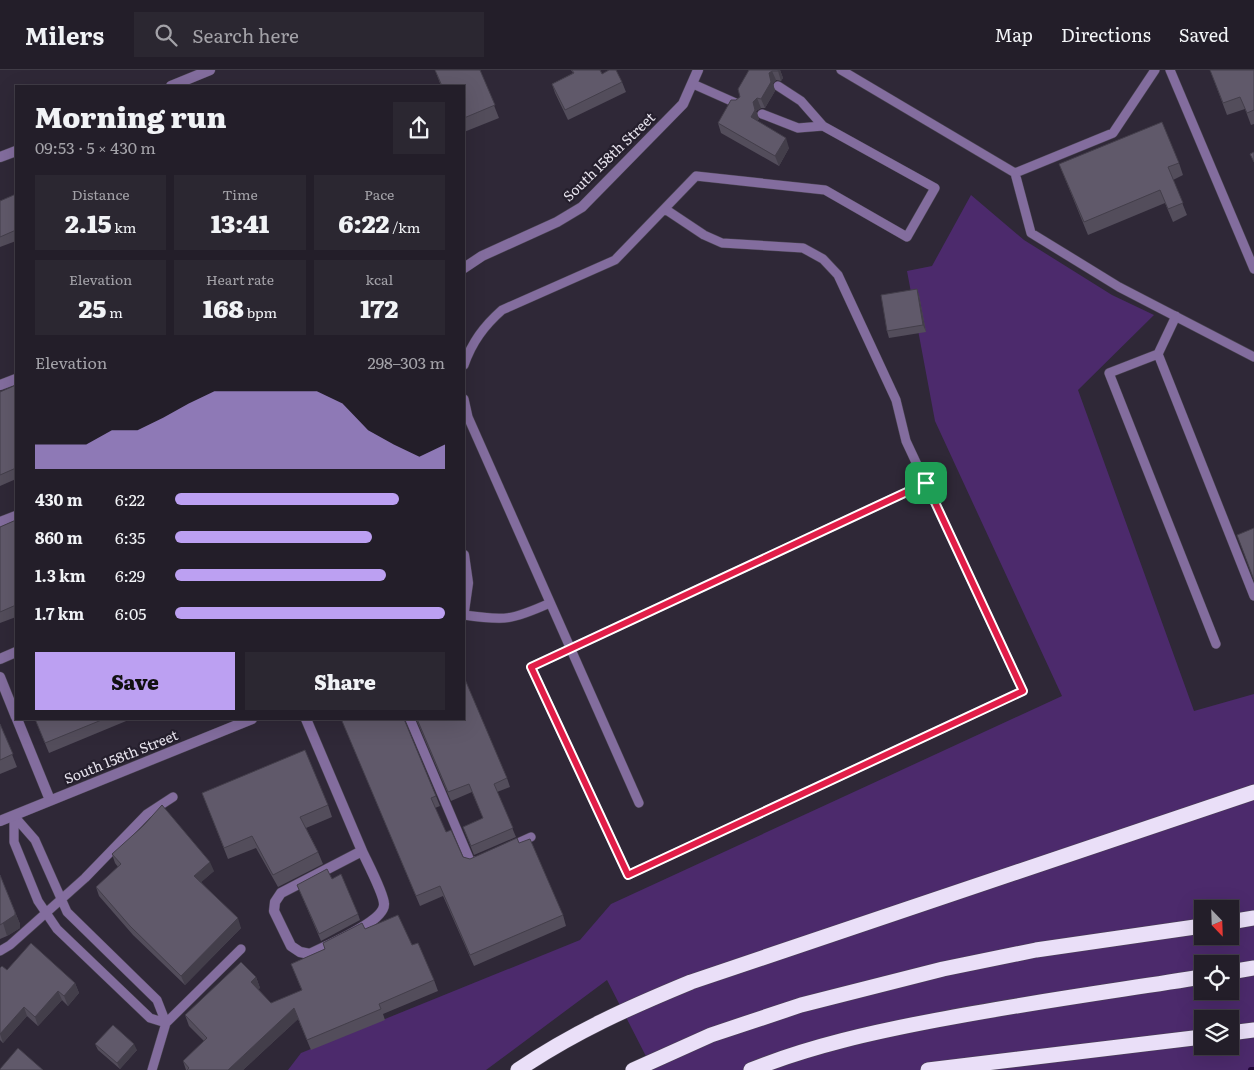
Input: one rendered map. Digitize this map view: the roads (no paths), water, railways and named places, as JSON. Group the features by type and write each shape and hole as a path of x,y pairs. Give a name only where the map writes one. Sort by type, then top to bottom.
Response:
{"highway":[{"path":"518,1070 544,1052 612,1014 690,982 1254,792"},
{"path":"1239,920 1254,918"},
{"path":"633,1070 720,1032 801,1005 915,976 1036,950 1194,927"},
{"path":"1239,970 1254,968"},
{"path":"751,1070 776,1060 875,1032 985,1011 1194,977"},
{"path":"1239,1032 1254,1030"},
{"path":"928,1070 1194,1038"}],"street":[{"path":"173,85 210,70"},
{"name":"South 158th Street","path":"465,267 482,256 557,222 582,207 682,104 698,70"},
{"path":"0,157 15,151"},
{"path":"0,385 15,378"},
{"path":"0,522 15,516"},
{"path":"465,562 468,583 465,604"},
{"path":"0,659 15,652"},
{"path":"0,677 15,713"},
{"path":"18,720 50,800"},
{"name":"South 158th Street","path":"0,821 250,720"},
{"path":"306,720 362,851 384,903 383,913 373,922 310,954 300,952 291,946 274,911 275,902 281,893 362,851"}],"lane":[{"path":"841,70 1015,173 1031,233 1119,287 1254,357"},
{"path":"1015,173 1113,134 1155,70"},
{"path":"1170,70 1254,269"},
{"path":"693,84 738,104"},
{"path":"465,362 471,345 488,323 502,310 616,260 696,176 825,190 907,236 935,188 823,126 801,101 778,86"},
{"path":"762,114 798,128 823,126"},
{"path":"665,208 704,235 722,243 803,248 823,259 838,275 896,400 906,441 926,483 1023,691 628,875 531,667 926,483"},
{"path":"1176,316 1158,354 1109,373 1216,644"},
{"path":"1158,354 1254,596"},
{"path":"465,404 468,417 639,803"},
{"path":"465,615 497,620 510,619 550,603"},
{"path":"410,720 471,863 532,837"},
{"path":"0,951 10,945 85,878 147,814 173,797"},
{"path":"14,816 34,840 67,912 157,1000 166,1023"},
{"path":"14,816 14,842 38,901 57,928 150,1018 166,1023"},
{"path":"152,1070 166,1023 241,949"}]}
